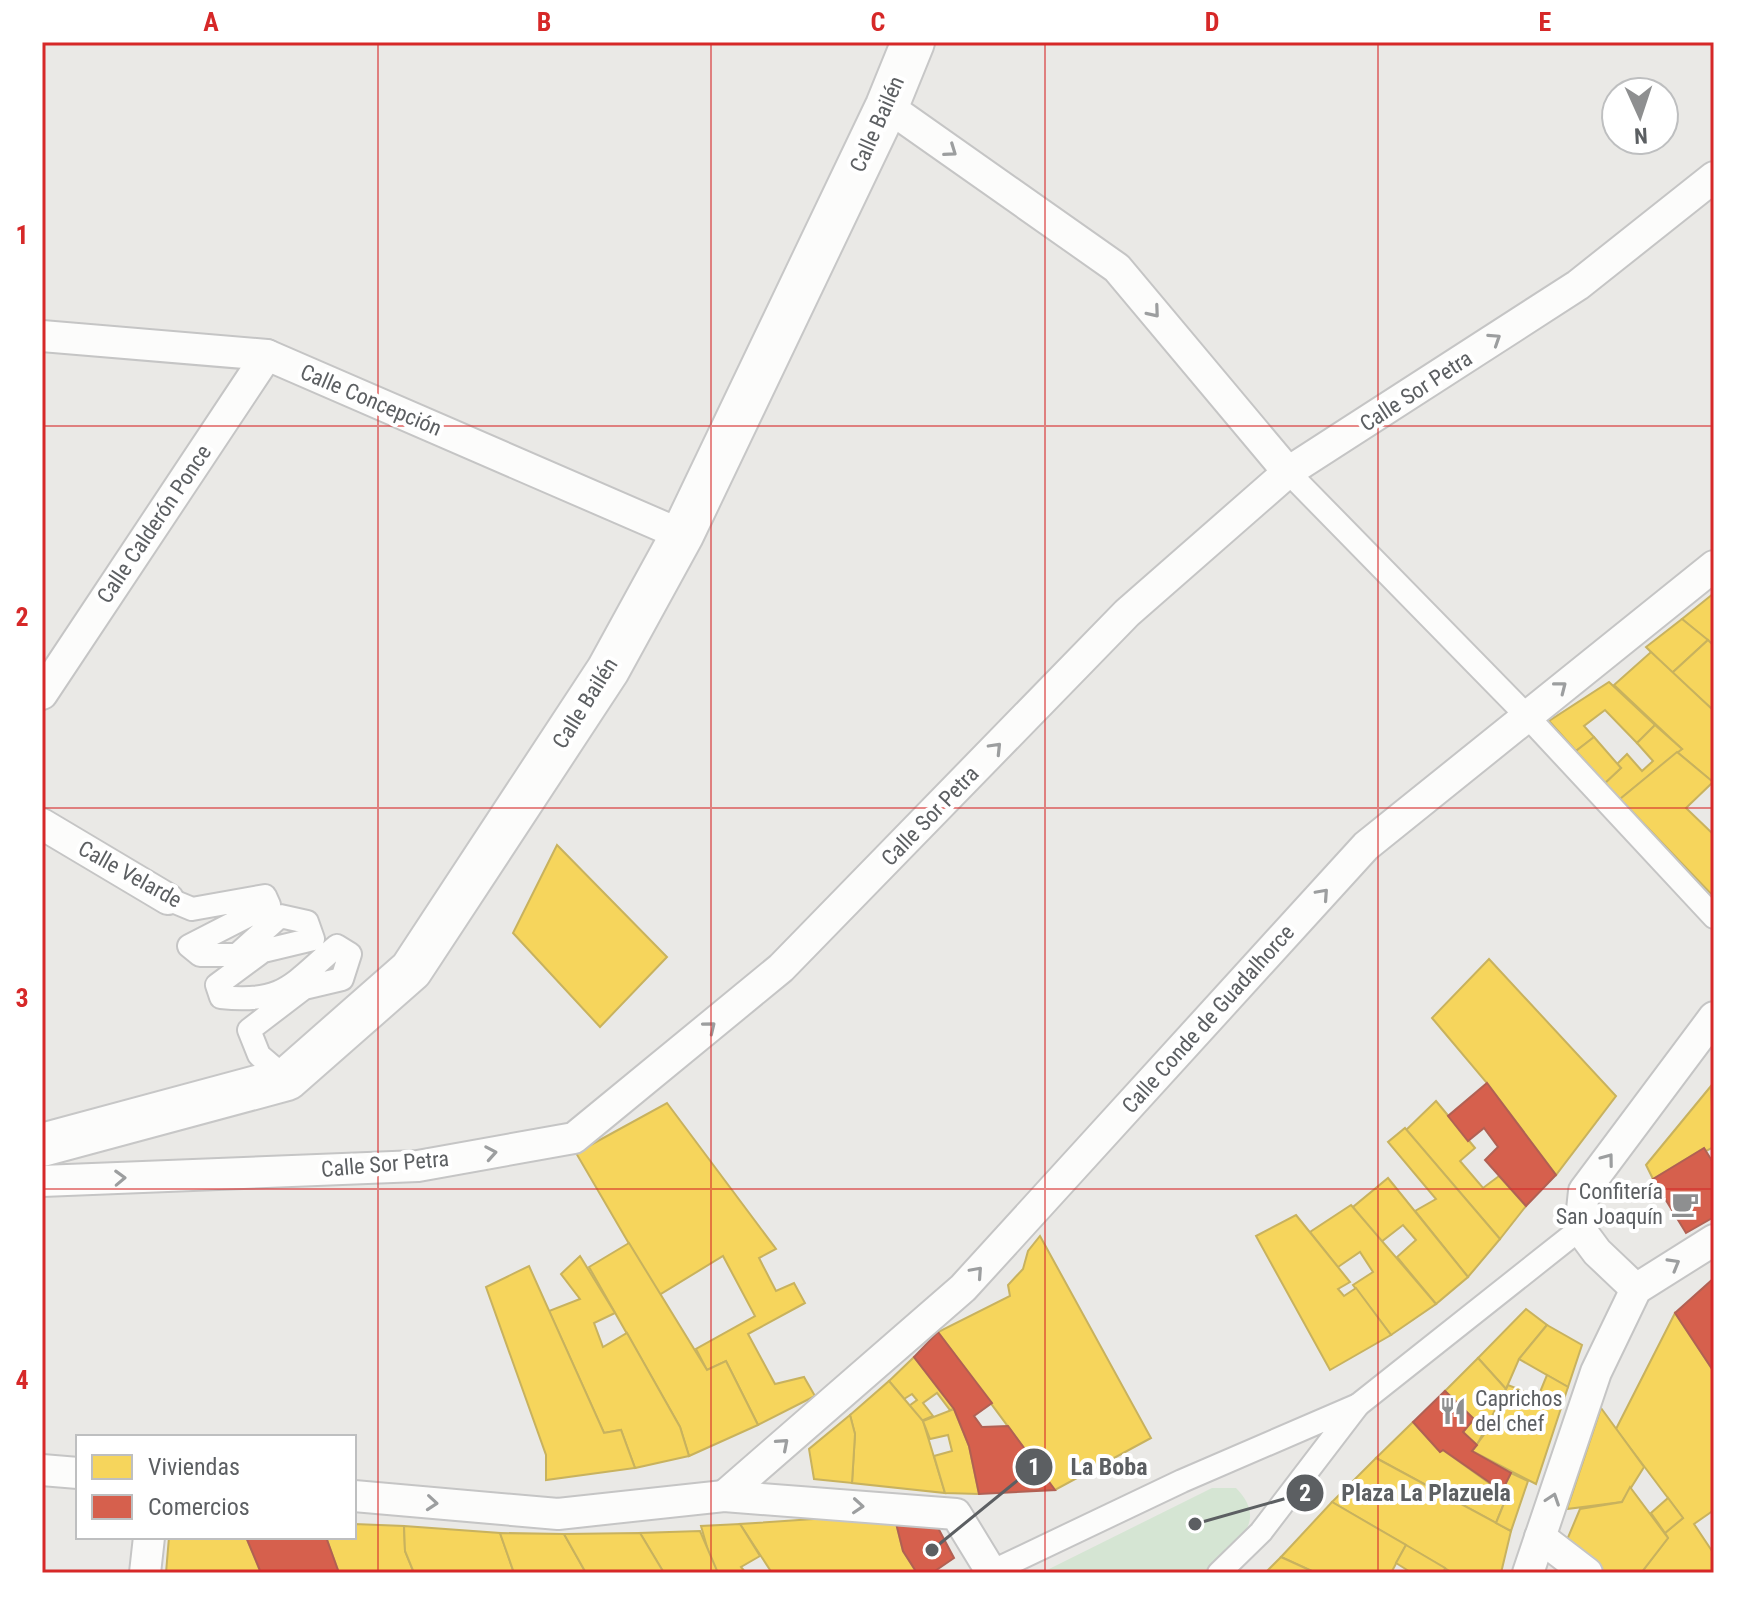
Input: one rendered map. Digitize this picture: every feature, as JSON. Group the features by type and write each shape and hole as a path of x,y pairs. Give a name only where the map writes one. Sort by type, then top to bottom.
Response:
{"main road":[{"name":"Calle Bailén","path":"42,1145 287,1079 411,970 608,670 682,535 887,106 913,42"}],"street":[{"path":"887,106 1117,268 1288,472 1526,715 1714,917"},
{"name":"Calle Sor Petra","path":"42,1181 418,1166 574,1138 781,968 1127,613 1288,472 1578,285 1714,177"},
{"name":"Calle Concepción","path":"42,336 267,355 682,535"},
{"name":"Calle Calderón Ponce","path":"42,694 267,355"},
{"name":"Calle Conde de Guadalhorce","path":"724,1496 963,1288 1366,846 1714,566"},
{"name":"Calle Velarde","path":"42,824 168,899 192,909 265,896 269,905 189,946 200,955 237,955 280,916 307,922 313,939 263,951 217,985 221,997 254,1000 277,995 337,946 350,954 342,979 304,988 249,1030 259,1055 287,1079"},
{"path":"1636,1289 1597,1252 1580,1229 1584,1191 1714,1017"},
{"path":"1219,1573 1261,1532 1358,1405 1580,1229"},
{"path":"1528,1573 1603,1357 1636,1289 1714,1240"},
{"path":"356,1496 558,1514 724,1496 956,1514 991,1573 1182,1481 1358,1405"},
{"path":"42,1470 76,1473"},
{"path":"1540,1537 1587,1573"},
{"path":"145,1573 149,1539"}],"green space":[{"path":"1212,1488 1236,1488 1246,1501 1250,1513 1249,1524 1235,1544 1203,1573 1041,1573"}],"building: Viviendas":[{"path":"1714,593 1714,646 1682,619"},
{"path":"1682,619 1708,640 1672,673 1646,647"},
{"path":"1708,640 1714,646 1714,711 1672,673"},
{"path":"1651,652 1714,711 1714,783 1677,752 1682,749 1614,685"},
{"path":"1609,682 1655,725 1637,743 1605,710 1584,726 1594,737 1576,751 1549,721"},
{"path":"1655,725 1682,749 1620,799 1605,783 1621,768 1617,764 1627,754 1642,771 1653,761 1637,743"},
{"path":"1594,737 1621,768 1605,783 1576,751"},
{"path":"1677,752 1713,782 1686,808 1714,835 1714,897 1620,799"},
{"path":"557,845 667,957 600,1027 513,933"},
{"path":"1489,959 1616,1096 1556,1175 1487,1083 1432,1018"},
{"path":"1711,1086 1714,1147 1706,1151 1704,1148 1653,1179 1646,1165"},
{"path":"1436,1101 1475,1148 1460,1161 1483,1188 1499,1176 1526,1206 1500,1239 1406,1130"},
{"path":"667,1103 776,1249 759,1258 776,1291 794,1283 805,1303 748,1334 775,1384 804,1377 815,1396 758,1425 726,1361 707,1370 696,1349 755,1316 723,1256 659,1295 576,1153"},
{"path":"1405,1128 1500,1239 1468,1277 1415,1211 1436,1199 1388,1142"},
{"path":"1388,1178 1468,1277 1436,1304 1397,1257 1416,1240 1403,1225 1381,1242 1353,1207"},
{"path":"1351,1205 1436,1304 1391,1335 1353,1285 1373,1272 1360,1252 1338,1267 1310,1232"},
{"path":"1296,1215 1350,1282 1338,1289 1344,1296 1356,1288 1391,1335 1330,1370 1256,1236"},
{"path":"1040,1236 1151,1438 1055,1490 938,1332 1010,1296 1008,1285 1023,1269 1028,1251"},
{"path":"629,1243 707,1370 726,1361 758,1425 689,1456 680,1427 589,1267"},
{"path":"580,1256 615,1313 594,1323 603,1347 627,1333 680,1427 689,1456 635,1468 621,1430 604,1433 549,1311 580,1299 561,1274"},
{"path":"529,1266 604,1433 621,1430 635,1468 546,1480 546,1455 486,1287"},
{"path":"1526,1309 1547,1325 1519,1359 1506,1389 1478,1358"},
{"path":"1675,1313 1714,1372 1714,1510 1694,1524 1714,1554 1714,1573 1641,1573 1668,1538 1665,1533 1683,1518 1616,1429"},
{"path":"1547,1325 1582,1345 1568,1387 1519,1359"},
{"path":"914,1357 954,1409 950,1410 937,1393 923,1403 933,1416 921,1421 909,1406 917,1400 912,1394 904,1399 889,1381"},
{"path":"1478,1358 1506,1389 1477,1445 1463,1432 1474,1419 1445,1391"},
{"path":"1547,1375 1568,1387 1536,1484 1472,1451 1486,1432 1508,1385 1538,1397"},
{"path":"889,1381 923,1421 945,1493 852,1483 855,1434 850,1415"},
{"path":"1601,1408 1644,1467 1622,1502 1567,1509"},
{"path":"954,1409 969,1446 979,1494 945,1493 934,1456 952,1451 948,1435 930,1439 923,1421"},
{"path":"850,1415 855,1434 852,1483 814,1479 809,1449"},
{"path":"1413,1422 1440,1452 1443,1450 1507,1496 1496,1523 1376,1458"},
{"path":"1376,1458 1511,1531 1501,1573 1453,1573 1332,1502"},
{"path":"1511,1473 1528,1481 1511,1531 1496,1523 1507,1496 1502,1491"},
{"path":"1630,1487 1668,1538 1641,1573 1598,1573 1564,1547 1580,1509 1622,1502"},
{"path":"1668,1498 1683,1518 1665,1533 1651,1513"},
{"path":"1332,1502 1406,1545 1391,1573 1316,1573 1281,1557"},
{"path":"829,1518 896,1523 903,1551 917,1573 772,1573 740,1524"},
{"path":"356,1524 404,1526 405,1551 414,1573 339,1573 327,1539 356,1539"},
{"path":"740,1524 760,1556 741,1567 746,1573 718,1573 711,1561 701,1526"},
{"path":"404,1526 500,1533 514,1573 414,1573 405,1551"},
{"path":"700,1531 718,1573 664,1573 640,1533"},
{"path":"500,1533 564,1534 586,1573 514,1573"},
{"path":"640,1533 664,1573 586,1573 564,1534"},
{"path":"169,1539 247,1539 261,1573 166,1573"},
{"path":"1406,1545 1445,1568 1443,1573 1412,1573 1396,1563"},
{"path":"1281,1557 1316,1573 1265,1573"}],"building: Comercios":[{"path":"1487,1083 1556,1175 1526,1206 1485,1160 1498,1147 1484,1128 1468,1141 1448,1116"},
{"path":"1704,1148 1714,1164 1714,1217 1686,1233 1653,1179"},
{"path":"1714,1278 1714,1372 1675,1313"},
{"path":"938,1332 992,1403 974,1416 982,1427 1008,1426 1055,1490 979,1494 969,1446 954,1409 914,1357"},
{"path":"1445,1391 1474,1419 1463,1432 1477,1445 1472,1451 1511,1473 1502,1491 1443,1450 1440,1452 1413,1422"},
{"path":"896,1523 937,1526 954,1558 932,1573 917,1573 903,1551"},
{"path":"247,1539 327,1539 339,1573 261,1573"}],"place":[{"name":"Confitería San Joaquín","path":"1685,1204"},
{"name":"Caprichos del chef","path":"1453,1411"},
{"name":"Plaza La Plazuela","path":"1195,1524"},
{"name":"La Boba","path":"932,1550"}]}
